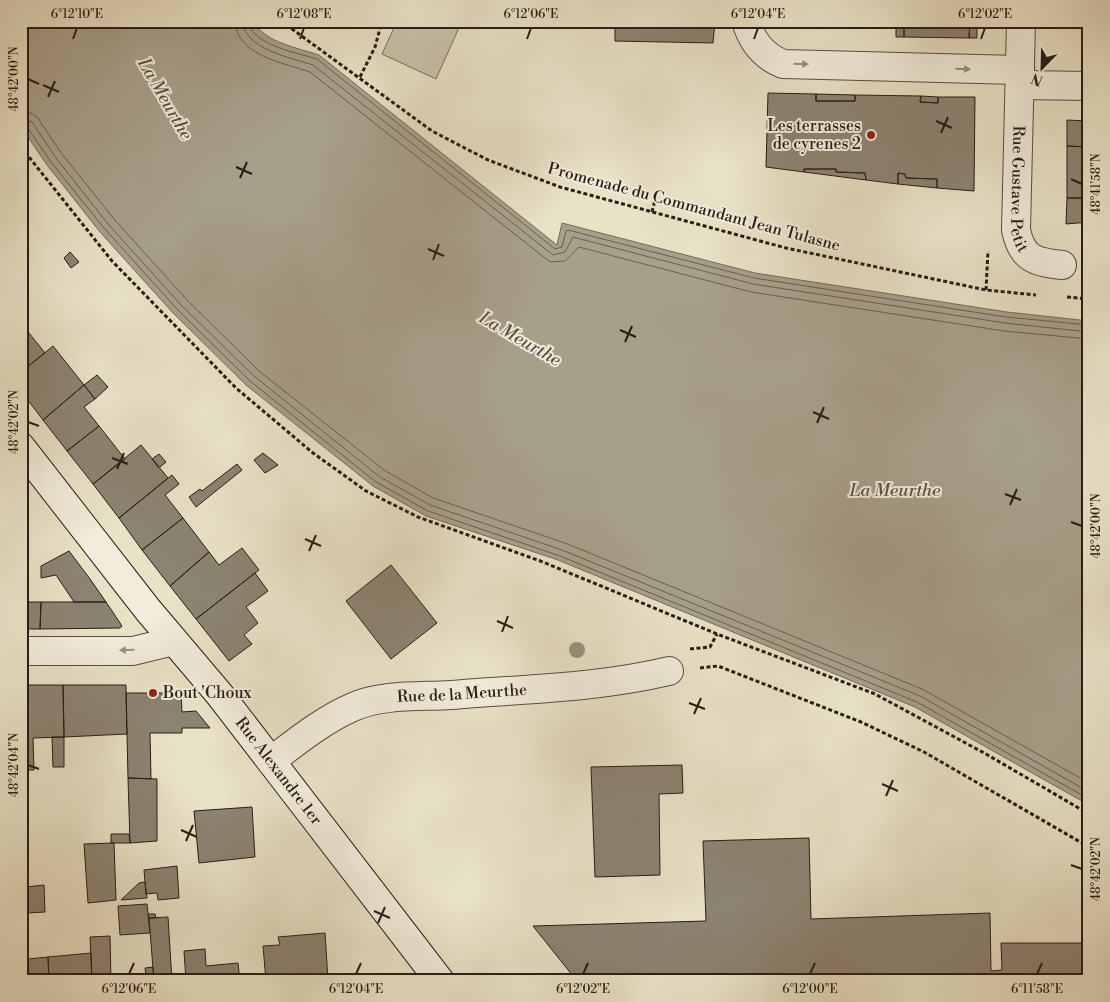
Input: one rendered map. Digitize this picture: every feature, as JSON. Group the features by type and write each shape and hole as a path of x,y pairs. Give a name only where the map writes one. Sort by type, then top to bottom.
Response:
{"street":[{"path":"746,21 750,34 758,47 769,58 784,64 1020,78 1089,86"},
{"name":"Rue Gustave Petit","path":"1021,21 1016,230 1019,244 1027,256 1042,263 1062,266"},
{"name":"Rue Alexandre 1er","path":"21,447 174,641 220,695 440,981"},
{"path":"21,651 133,651 174,641"},
{"name":"Rue de la Meurthe","path":"271,761 325,722 354,706 387,699 575,686 669,671"}],"path":[{"name":"Promenade du Commandant Jean Tulasne","path":"281,21 432,131 488,160 560,187 786,248 986,290 1042,295"},
{"path":"360,77 375,47 382,21"},
{"path":"21,147 112,261 236,388 320,459 366,491 418,517 543,562 717,634 875,694 986,754 1089,814"},
{"path":"652,212 656,196"},
{"path":"1061,297 1089,299"},
{"path":"710,647 717,634"},
{"path":"669,671 718,666 861,722 924,752 1089,847"}],"shaded area":[{"path":"397,21 462,21 436,79 382,54"}],"water":[{"name":"La Meurthe","path":"21,21 252,21 273,39 291,47 319,55 557,245 562,223 755,273 1007,312 1089,321 1089,805 915,707 558,560 426,516 373,486 246,385 173,313 100,232 47,165 21,127"}],"building":[{"path":"615,21 715,21 713,43 615,41"},
{"path":"896,21 904,21 904,37 896,37"},
{"path":"904,21 970,21 969,38 904,37"},
{"path":"970,21 977,21 977,38 969,38"},
{"name":"Les terrasses de cyrenes 2","path":"768,93 816,94 816,101 855,101 855,95 921,96 920,102 938,103 938,97 975,97 974,191 937,188 937,179 906,178 905,174 898,173 898,184 866,180 865,173 836,172 836,169 804,169 804,172 766,167"},
{"path":"816,94 855,95 855,101 816,101"},
{"path":"921,96 938,97 938,103 920,102"},
{"path":"1067,120 1089,121 1089,147 1067,146"},
{"path":"1067,146 1089,147 1089,198 1067,198"},
{"path":"804,169 836,169 836,172 865,173 866,180 804,172"},
{"path":"898,173 905,174 906,178 937,179 937,188 898,184"},
{"path":"1067,198 1089,198 1089,222 1066,224"},
{"path":"70,252 79,262 71,268 64,258"},
{"path":"21,323 45,353 21,372"},
{"path":"53,346 84,385 43,420 21,391 21,372"},
{"path":"97,375 108,387 95,399 84,385"},
{"path":"84,385 95,399 84,407 99,426 67,451 43,420"},
{"path":"99,426 125,459 93,484 67,451"},
{"path":"141,445 168,478 119,518 93,484"},
{"path":"263,453 278,465 265,473 254,460"},
{"path":"159,454 166,462 159,468 152,459"},
{"path":"237,464 242,470 196,507 189,497 200,489 202,491"},
{"path":"172,475 179,484 165,495 183,518 142,550 119,518"},
{"path":"183,518 209,552 170,586 142,550"},
{"path":"242,548 259,570 196,619 170,586 209,552 219,565"},
{"path":"69,551 106,602 74,602 56,575 41,578 41,566"},
{"path":"391,565 437,623 391,659 346,601"},
{"path":"255,573 268,591 246,607 258,623 244,635 252,644 229,661 196,619"},
{"path":"21,602 41,602 40,629 21,629"},
{"path":"41,602 106,602 122,626 120,628 40,629"},
{"path":"21,685 63,685 64,737 33,738 34,770 27,770 26,774 21,774"},
{"path":"63,685 126,685 127,734 64,737"},
{"path":"126,693 181,693 182,712 196,711 210,728 182,728 182,733 150,733 151,779 128,778"},
{"path":"52,737 64,737 64,767 53,767"},
{"path":"682,765 683,793 659,794 660,875 595,877 591,767"},
{"path":"128,778 157,779 157,841 130,843"},
{"path":"252,807 255,857 199,863 194,811"},
{"path":"21,826 23,826 24,842 21,842"},
{"path":"111,834 129,834 130,843 111,843"},
{"path":"809,838 811,919 990,913 991,971 1002,970 1001,943 1089,943 1089,981 577,981 533,926 706,921 703,841"},
{"path":"114,843 116,900 88,903 84,844"},
{"path":"177,866 179,898 158,900 157,893 146,894 144,870"},
{"path":"145,882 147,898 121,900 139,883"},
{"path":"44,885 45,912 26,913 26,887"},
{"path":"147,904 150,933 120,935 118,906"},
{"path":"148,914 155,914 156,918 149,918"},
{"path":"168,917 172,981 154,981 149,918"},
{"path":"325,933 328,980 266,981 263,946 280,945 278,937"},
{"path":"110,936 111,981 92,981 90,937"},
{"path":"205,949 206,966 238,963 240,981 186,981 184,951"},
{"path":"91,953 92,981 49,981 48,957"},
{"path":"28,955 29,981 21,981 21,956"},
{"path":"48,957 49,981 29,981 28,959"},
{"path":"153,967 154,981 147,981 145,968"}],"place":[{"name":"Les terrasses de cyrenes 2","path":"871,135"},
{"name":"Bout 'Choux","path":"153,693"}]}
